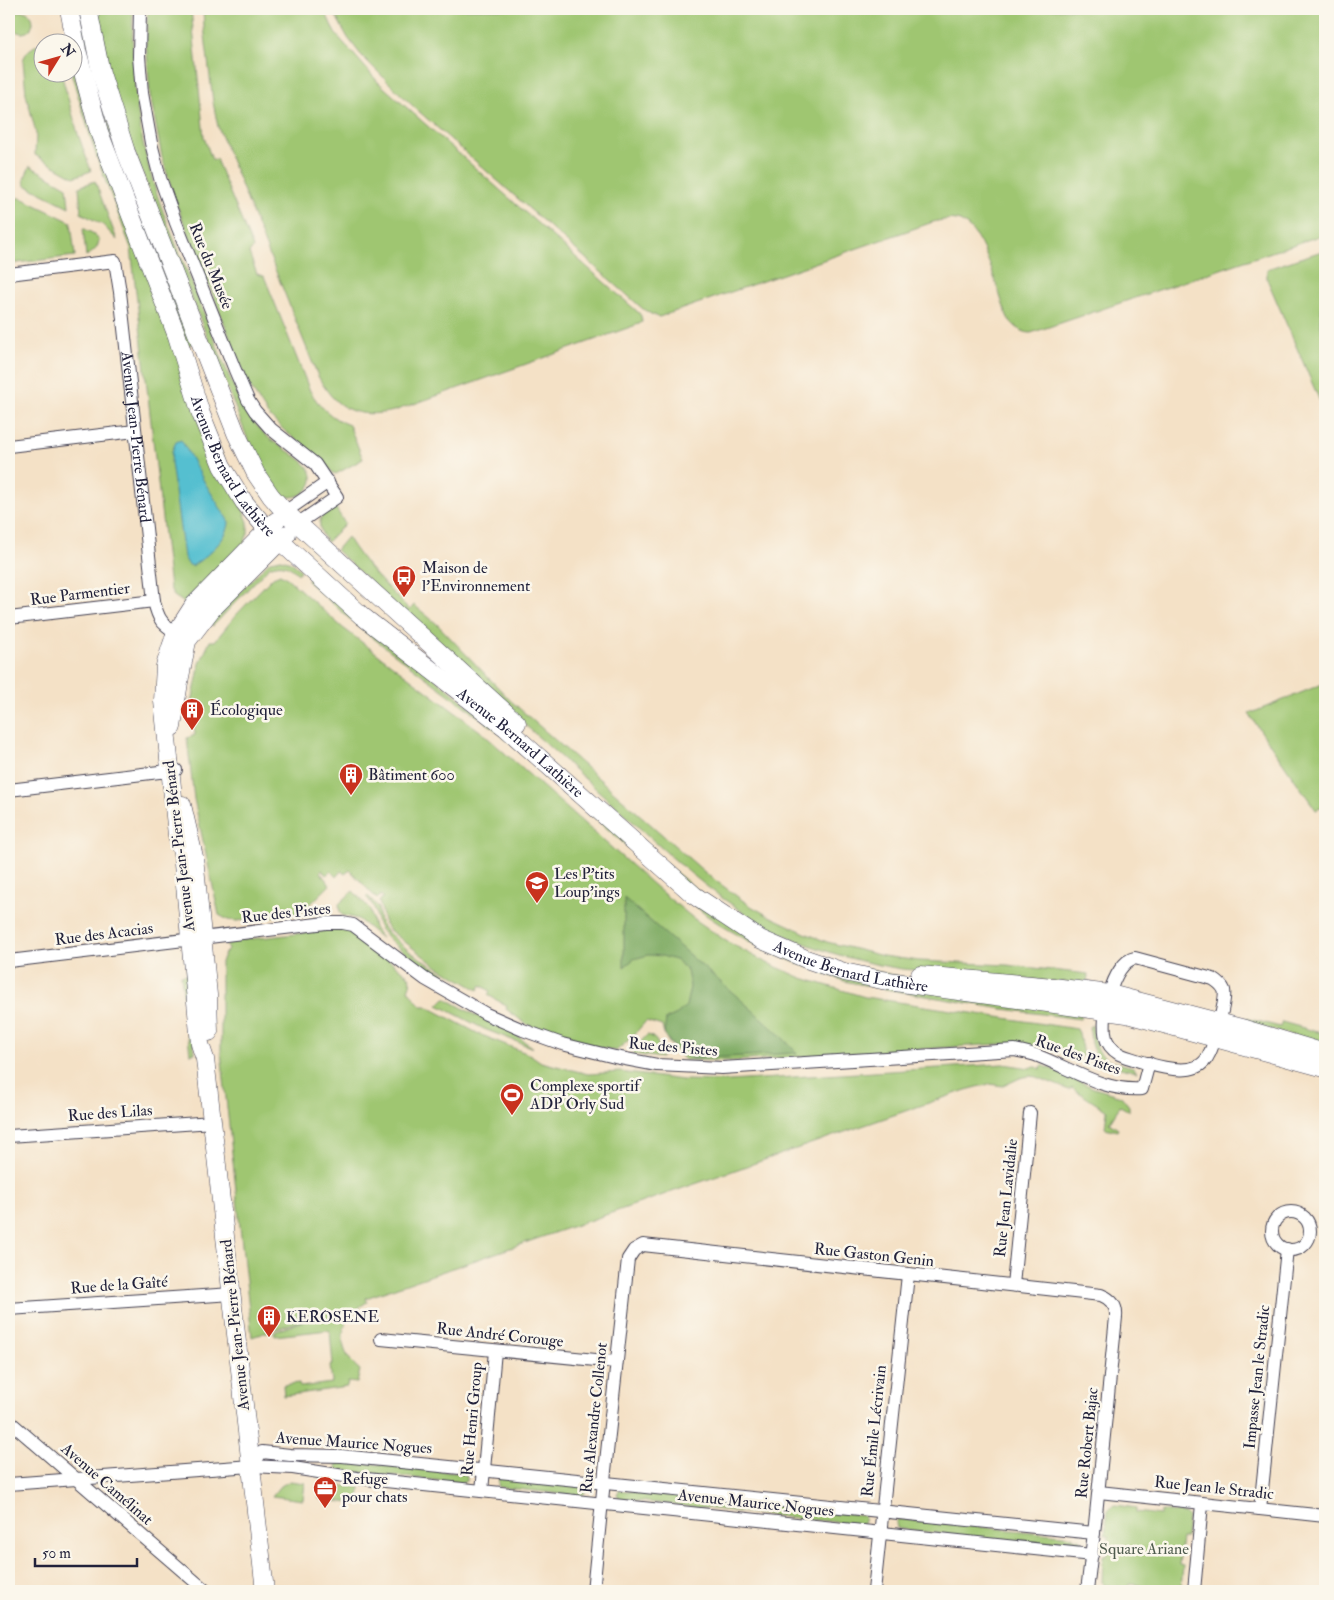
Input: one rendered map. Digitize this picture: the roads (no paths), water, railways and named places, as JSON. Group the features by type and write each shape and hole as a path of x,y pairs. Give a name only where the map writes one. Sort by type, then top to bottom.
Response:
{"main road":[{"name":"Avenue Bernard Lathière","path":"69,9 81,70 99,132 177,336 211,440 234,488 248,508 273,535 362,616 506,728 695,896 760,939 806,959 844,972 882,980 1005,998 1108,1002 1164,1007 1217,1030 1325,1068"},
{"name":"Avenue Bernard Lathière","path":"88,9 107,98 180,293 246,457 271,496 291,518 681,870 718,900 767,931 816,952 882,970 1053,987 1108,1002"},
{"name":"Avenue Jean-Pierre Bénard","path":"265,1591 205,1060 209,1044 209,1019 182,853 176,835 173,771 163,701 165,666 181,637 211,610 273,535 291,518"},
{"name":"Avenue Bernard Lathière","path":"1217,1030 1260,1033 1325,1053"}],"street":[{"name":"Rue du Musée","path":"140,9 140,56 145,111 160,178 176,223 248,400 271,429 315,464 337,496 291,518"},
{"name":"Avenue Jean-Pierre Bénard","path":"9,274 115,261 120,284 154,601 161,621 167,628 181,637"},
{"path":"9,446 136,431"},
{"path":"291,518 328,482"},
{"name":"Rue Parmentier","path":"9,618 154,601"},
{"path":"9,790 173,771"},
{"name":"Rue des Pistes","path":"197,939 326,923 353,925 425,979 473,1007 504,1022 562,1044 615,1057 656,1064 722,1068 1015,1050 1038,1056 1112,1087 1133,1090 1142,1089 1149,1063"},
{"name":"Rue des Acacias","path":"9,961 197,939"},
{"path":"1132,958 1217,982 1225,992 1217,1030 1209,1054 1201,1065 1196,1067 1181,1070 1117,1054 1111,1048 1105,1035 1108,1002 1115,977 1124,964 1132,958"},
{"name":"Rue Jean Lavidalie","path":"1014,1285 1030,1114"},
{"name":"Rue des Lilas","path":"9,1136 213,1122"},
{"name":"Rue Gaston Genin","path":"634,1250 643,1245 1100,1295 1110,1300"},
{"name":"Impasse Jean le Stradic","path":"1260,1509 1287,1249"},
{"name":"Rue Alexandre Collenot","path":"594,1591 628,1259 634,1250"},
{"name":"Rue Émile Lécrivain","path":"874,1591 908,1275"},
{"name":"Rue de la Gaîté","path":"9,1309 232,1294"},
{"name":"Rue Robert Bajac","path":"1087,1591 1117,1310 1110,1300"},
{"name":"Rue André Corouge","path":"381,1339 616,1362"},
{"name":"Rue Henri Group","path":"482,1491 495,1351"},
{"name":"Avenue Camélinat","path":"9,1421 206,1591"},
{"name":"Avenue Maurice Nogues","path":"251,1466 262,1452 290,1455 342,1456 1094,1533"},
{"path":"9,1484 251,1466"},
{"name":"Avenue Maurice Nogues","path":"251,1466 293,1468 357,1478 1092,1555"},
{"name":"Rue Jean le Stradic","path":"1099,1492 1325,1516"},
{"path":"1194,1591 1202,1504"}],"water":[{"path":"181,440 229,522 221,541 192,566 188,564 184,557 171,462 172,451 176,442"}],"place":[{"name":"Maison de l'Environnement","path":"404,598"},
{"name":"Écologique","path":"192,731"},
{"name":"Bâtiment 600","path":"351,796"},
{"name":"Les P'tits Loup'ings","path":"537,904"},
{"name":"Complexe sportif ADP Orly Sud","path":"512,1116"},
{"name":"KEROSENE","path":"269,1338"},
{"name":"Refuge pour chats","path":"325,1509"}],"park label":[{"name":"Square Ariane","path":"1144,1549"}]}
